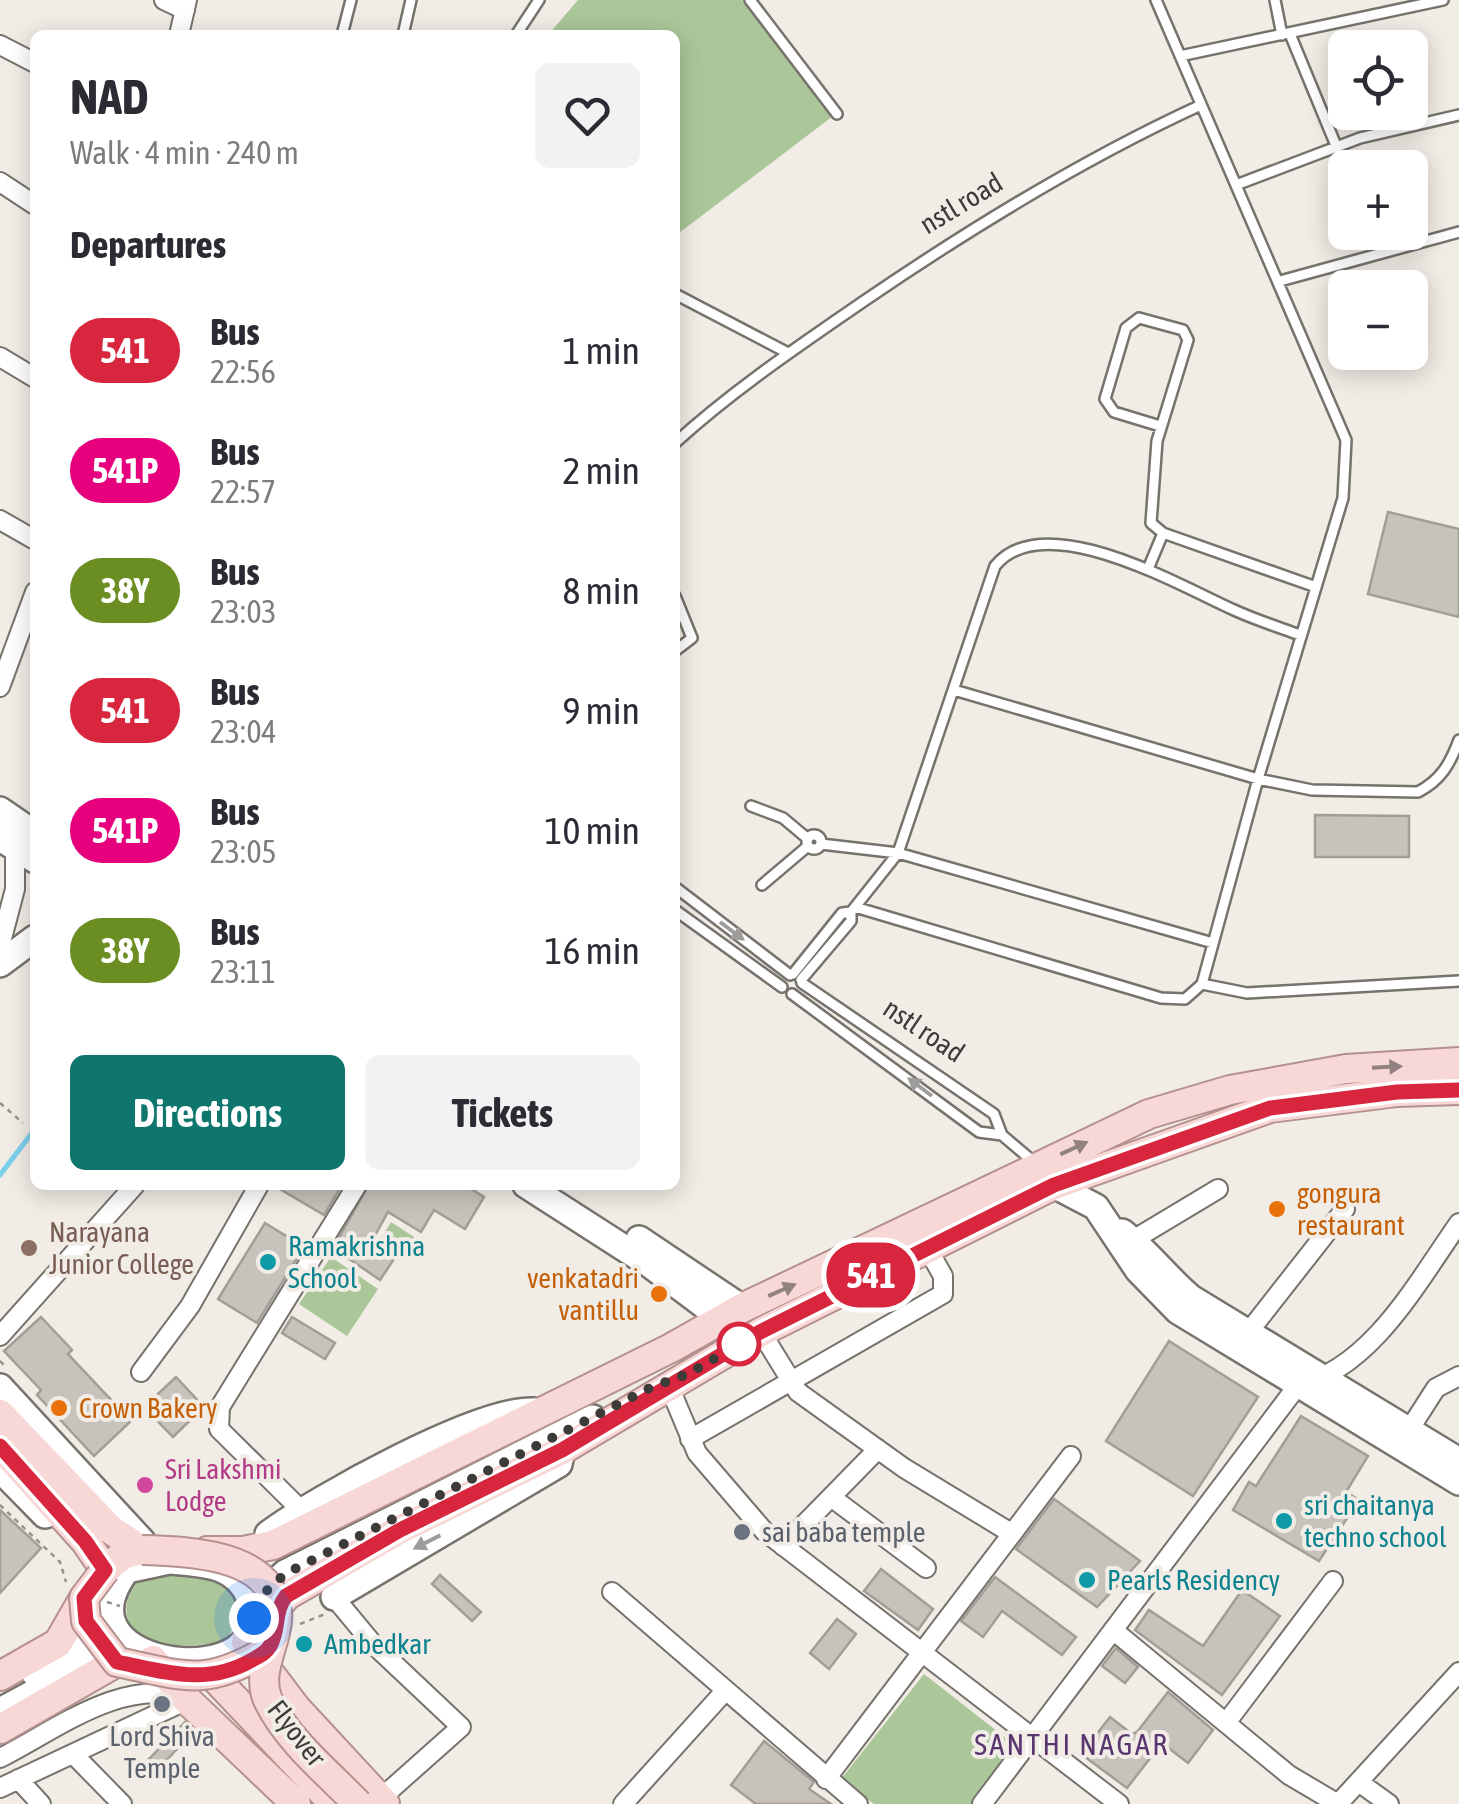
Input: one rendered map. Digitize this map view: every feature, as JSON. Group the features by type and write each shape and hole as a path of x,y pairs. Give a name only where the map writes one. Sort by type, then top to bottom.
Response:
{"main road":[{"path":"75,1596 86,1621 193,1678 230,1672 260,1626 286,1596 400,1530 562,1450 760,1332 926,1246 1149,1114 1230,1090 1346,1069 1459,1062"},
{"path":"113,1585 124,1554 142,1550 243,1551 273,1545 671,1348 732,1313 1046,1175 1270,1108 1397,1092 1459,1090"},
{"path":"0,1414 111,1530 142,1550"},
{"path":"0,1446 85,1541 113,1585"},
{"path":"206,1551 244,1566 264,1582 260,1626"},
{"path":"75,1596 113,1585"},
{"path":"0,1676 58,1642 75,1596"},
{"name":"Flyover","path":"260,1626 266,1698 287,1730 374,1802"},
{"path":"126,1642 296,1804"},
{"path":"0,1729 126,1642"},
{"name":"Flyover","path":"213,1676 334,1804"}],"street":[{"path":"164,0 186,5 180,30"},
{"path":"0,45 30,60"},
{"path":"0,182 30,202"},
{"path":"0,357 30,375"},
{"path":"0,520 30,537"},
{"path":"0,687 30,606"},
{"path":"0,810 21,844 16,889 0,946"},
{"path":"0,967 30,942"},
{"path":"0,967 30,958"},
{"path":"1046,1175 1096,1207 1138,1270 1178,1312 1459,1482"},
{"path":"1133,1240 1218,1189"},
{"path":"0,1336 131,1190"},
{"path":"141,1372 190,1306 256,1190"},
{"path":"302,1510 226,1438 217,1419 220,1407 354,1190"},
{"path":"534,1190 732,1313"},
{"path":"556,1190 671,1258 732,1313"},
{"path":"1246,1334 1345,1209"},
{"path":"1110,1223 1133,1240 1191,1298 1459,1461"},
{"path":"982,1804 1298,1385 1325,1379 1362,1349 1458,1228"},
{"path":"690,1439 944,1294 943,1276 926,1246"},
{"path":"760,1332 792,1384 878,1449 1011,1534"},
{"path":"235,1576 268,1568 330,1539 645,1373 671,1348"},
{"path":"1409,1430 1436,1388 1459,1376"},
{"path":"5,1380 135,1536 169,1562"},
{"path":"0,1693 126,1642 208,1660 234,1654 260,1626 285,1574 652,1387 678,1380 690,1439 734,1498 782,1546 1118,1804"},
{"path":"268,1534 302,1510 449,1435 518,1410 539,1412"},
{"path":"782,1546 878,1449"},
{"path":"374,1802 461,1727 373,1644 339,1602 558,1464 562,1450"},
{"path":"826,1779 1070,1456"},
{"path":"0,1469 113,1585"},
{"path":"831,1497 926,1568"},
{"path":"126,1642 111,1612 113,1585 127,1570 169,1562 212,1565 235,1576 260,1626"},
{"path":"1226,1724 1332,1581"},
{"path":"612,1592 858,1804"},
{"path":"1113,1630 1289,1775 1338,1804 1459,1672"},
{"path":"0,1711 126,1642"},
{"path":"623,1804 724,1691"},
{"path":"0,1758 122,1698 149,1692 187,1700"},
{"path":"0,1788 187,1700"},
{"path":"73,1754 122,1804"},
{"path":"18,1780 41,1804"},
{"path":"1360,1783 1389,1804"}],"lane":[{"path":"343,30 351,0"},
{"path":"404,30 411,0"},
{"path":"519,30 539,0"},
{"path":"750,0 836,114"},
{"path":"853,909 1161,998 1185,999 1202,984 1258,779 1343,498 1346,440 1156,0"},
{"path":"1276,0 1286,34 1337,148"},
{"path":"1180,56 1443,0"},
{"name":"nstl road","path":"680,439 788,353 947,244 1144,131 1200,105"},
{"path":"1236,185 1337,148 1459,115"},
{"path":"1280,281 1459,232"},
{"path":"680,297 788,353"},
{"path":"1160,426 1107,407 1105,398 1131,320 1139,318 1187,334 1160,426 1150,517 1162,533 1316,587"},
{"path":"1148,569 1162,533"},
{"path":"782,987 797,978 842,914 853,909 898,853 994,566 1010,552 1076,548 1148,569 1300,635"},
{"path":"680,608 692,638 680,646"},
{"path":"954,690 1258,779 1312,790 1418,792 1433,784 1449,766 1459,740"},
{"path":"1449,766 1459,772"},
{"path":"751,806 783,818 808,843"},
{"path":"762,884 818,836 821,844 898,853 1213,942"},
{"name":"nstl road","path":"680,892 994,1114 1002,1135"},
{"path":"680,914 979,1132 1002,1135 1046,1175"},
{"path":"792,994 801,990 797,978"},
{"path":"1202,984 1247,994 1459,981"}],"path":[{"path":"0,1103 23,1123"},
{"path":"0,1360 5,1380"},
{"path":"0,1505 60,1562 75,1596"},
{"path":"113,1585 126,1642"},
{"path":"260,1626 339,1602"}],"green space":[{"path":"578,0 742,0 833,116 680,232 680,30 552,30"},
{"path":"391,1222 414,1237 402,1256 379,1242"},
{"path":"331,1257 378,1289 347,1336 299,1304"},
{"path":"163,1573 217,1579 233,1588 242,1613 226,1640 169,1644 137,1633 128,1621 127,1605 134,1584"},
{"path":"924,1674 1016,1746 971,1804 874,1804 841,1779"}],"building":[{"path":"1388,512 1459,529 1459,617 1368,594"},
{"path":"1315,815 1409,816 1409,857 1315,857"},
{"path":"282,1190 339,1190 324,1215"},
{"path":"366,1190 473,1190 484,1197 465,1229 434,1210 421,1232 388,1212 372,1241 396,1256 380,1280 333,1248"},
{"name":"Ramakrishna School","path":"265,1223 304,1247 257,1323 218,1299"},
{"path":"41,1317 72,1350 68,1354 131,1421 94,1456 37,1395 41,1390 4,1351"},
{"path":"292,1317 335,1343 325,1359 282,1333"},
{"path":"1169,1341 1258,1397 1193,1496 1106,1441"},
{"path":"176,1377 204,1407 173,1437 144,1407"},
{"path":"1301,1416 1368,1456 1346,1492 1359,1500 1319,1561 1233,1510 1249,1482 1256,1486"},
{"path":"1054,1499 1140,1561 1097,1607 1016,1549"},
{"path":"0,1510 41,1548 0,1593"},
{"path":"881,1569 933,1609 918,1630 864,1591"},
{"path":"440,1575 481,1612 472,1621 432,1584"},
{"path":"995,1577 1076,1637 1062,1655 1002,1611 983,1637 961,1621"},
{"path":"1242,1590 1280,1616 1222,1695 1135,1630 1149,1610 1203,1646"},
{"path":"837,1619 856,1634 829,1669 810,1653"},
{"path":"1116,1648 1138,1667 1125,1683 1102,1666"},
{"path":"1168,1692 1213,1730 1188,1763 1162,1743 1127,1788 1081,1754 1110,1717 1132,1734 1137,1732"},
{"path":"185,1722 194,1731 159,1768 149,1759"},
{"path":"764,1741 814,1782 809,1789 831,1804 756,1804 731,1785"}],"waterway":[{"path":"0,1175 30,1136"}],"bus line":[{"name":"541","path":"0,1446 85,1541 105,1570 92,1582 84,1598 86,1621 117,1662 193,1678 230,1672 268,1650 276,1632 275,1610 286,1596 400,1530 562,1450 760,1332 946,1236 1054,1185 1270,1108 1397,1092 1459,1090"}],"place":[{"name":"gongura restaurant","path":"1277,1209"},
{"name":"Narayana Junior College","path":"29,1248"},
{"name":"Ramakrishna School","path":"268,1262"},
{"name":"venkatadri vantillu","path":"659,1294"},
{"name":"Crown Bakery","path":"59,1408"},
{"name":"Sri Lakshmi Lodge","path":"145,1485"},
{"name":"sri chaitanya techno school","path":"1284,1521"},
{"name":"sai baba temple","path":"742,1532"},
{"name":"Pearls Residency","path":"1087,1580"},
{"name":"Ambedkar","path":"304,1644"},
{"name":"Lord Shiva Temple","path":"162,1704"}],"district":[{"name":"SANTHI NAGAR","path":"1072,1745"}],"route":[{"path":"254,1618 250,1606 285,1574 652,1387 688,1374 739,1344"}]}
